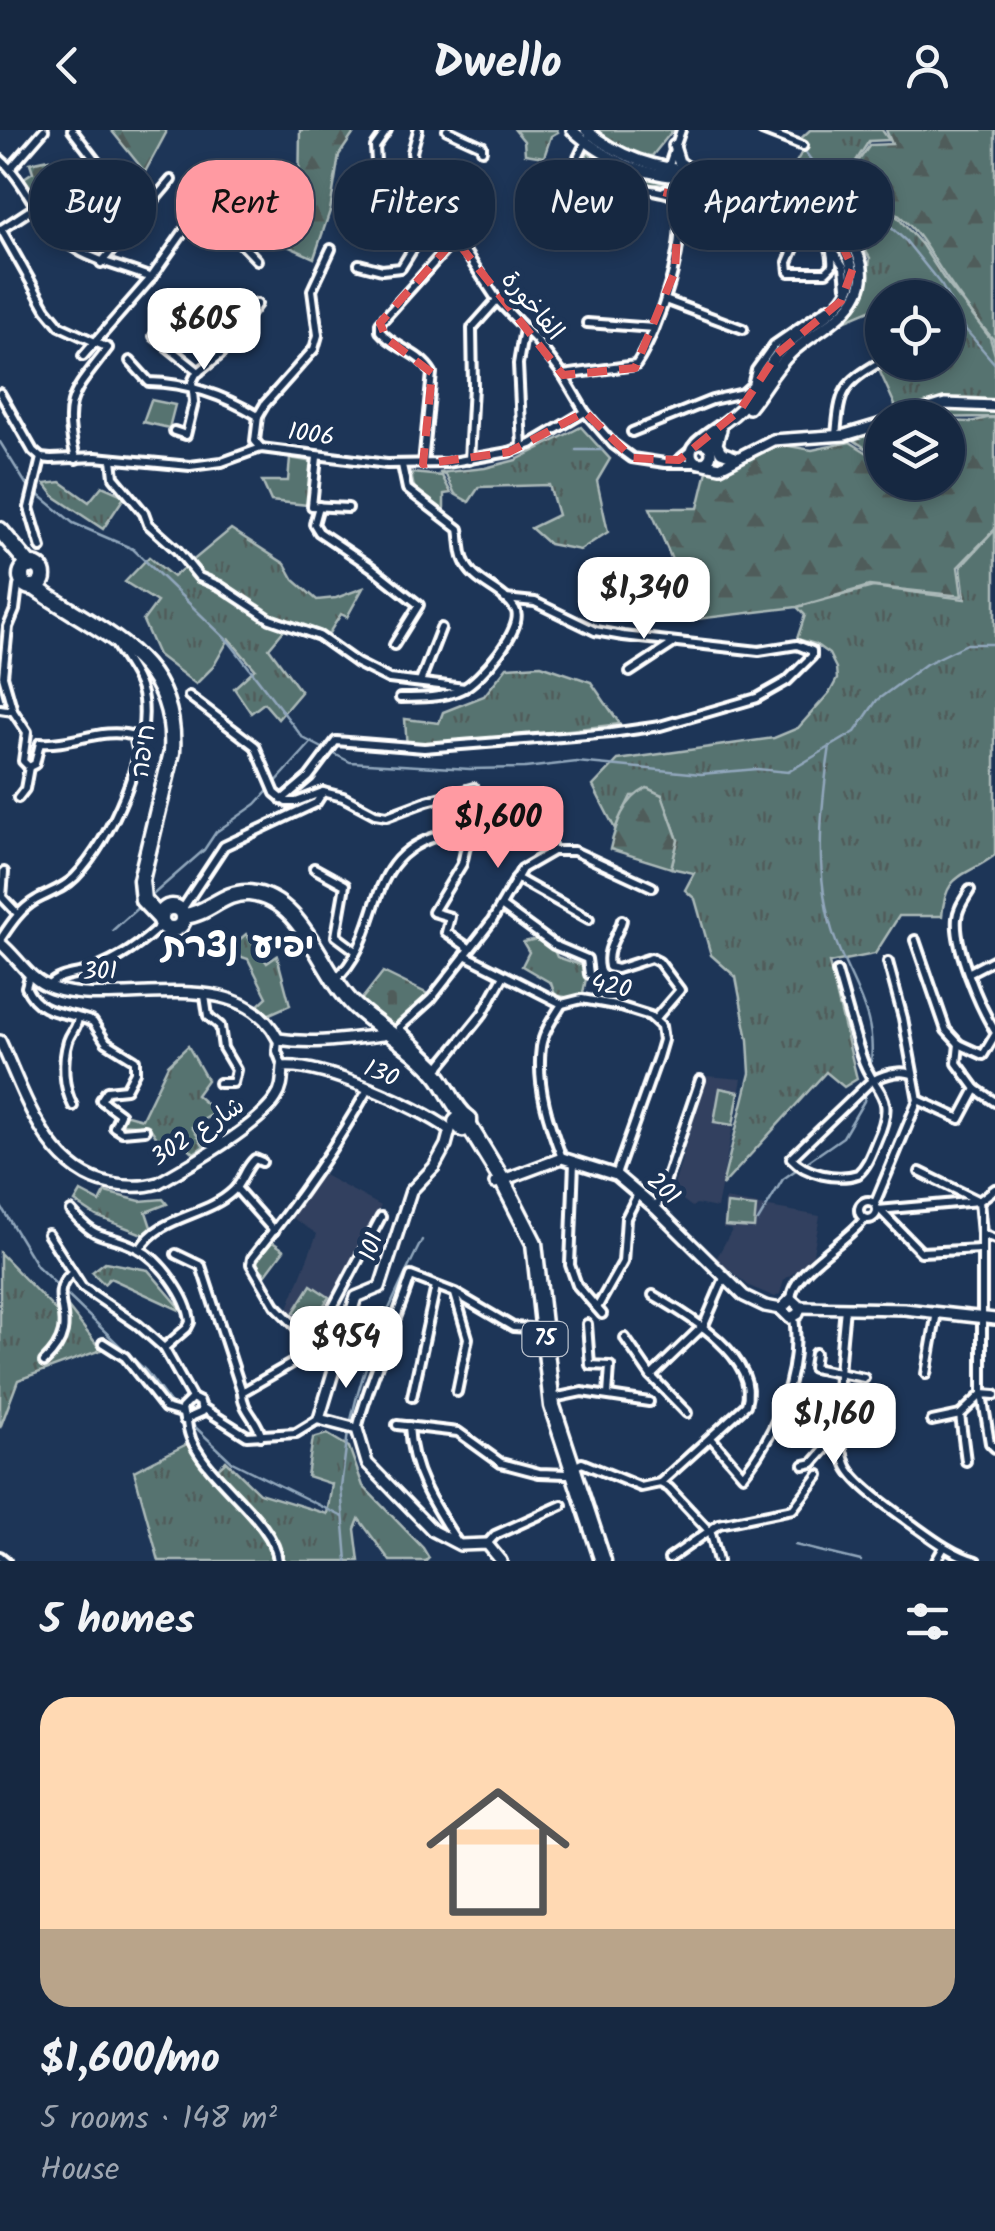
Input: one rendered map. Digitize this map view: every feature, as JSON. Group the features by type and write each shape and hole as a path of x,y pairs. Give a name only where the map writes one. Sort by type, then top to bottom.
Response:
{"highway":[{"name":"חיפה","path":"0,530 30,578 134,644 165,679 173,696 180,733 179,753 147,880 150,895 172,917"},
{"name":"חיפה","path":"0,542 30,578 78,618 106,632 160,682 171,710 172,752 141,880 144,900 172,917"},
{"name":"75","path":"172,917 240,893 268,898 289,914 356,1008 425,1062 446,1088 460,1124"},
{"name":"75","path":"172,917 191,924 241,899 270,908 284,918 339,999 391,1032 499,1182 526,1250 545,1408 600,1561"}],"street":[{"path":"11,168 44,130"},
{"path":"72,130 95,160"},
{"path":"376,160 375,147 387,130"},
{"name":"الفاخورة","path":"413,160 418,130"},
{"path":"448,130 482,146 482,150"},
{"path":"572,130 636,160"},
{"path":"666,172 681,130"},
{"path":"762,130 803,146"},
{"path":"587,135 629,168 666,172"},
{"path":"562,375 636,365 675,271 679,209 674,196 612,184 587,173 578,158 587,135"},
{"path":"648,164 674,147"},
{"path":"674,147 678,160"},
{"path":"0,159 11,168 30,199"},
{"path":"648,165 666,172"},
{"path":"101,263 170,180"},
{"path":"664,192 668,190"},
{"path":"30,210 1,229 53,318 64,329 108,348 76,392 68,416 76,459"},
{"path":"82,356 150,278 176,239"},
{"path":"77,250 101,263 150,278"},
{"path":"247,250 256,260"},
{"path":"261,448 255,441 258,416 314,349 318,336 312,290 331,250"},
{"path":"359,264 382,270 401,268 412,250"},
{"path":"423,464 432,373 425,361 386,338 380,331 380,322 445,250"},
{"name":"الفاخورة","path":"463,250 497,300 524,328 562,375 585,412 614,444 632,458 699,463"},
{"path":"793,250 789,272 826,272 832,266 831,250"},
{"path":"632,432 712,400 743,393 752,385 756,370 774,345 836,303 844,293 847,277 833,250"},
{"path":"673,462 740,410 778,354 836,306 850,288 854,273 845,250"},
{"path":"699,463 708,460 714,436 751,406 793,351 848,307 859,292 863,272 853,250"},
{"path":"469,460 473,386 470,336 478,319 497,300"},
{"path":"665,300 743,330"},
{"path":"174,431 186,436 192,382 226,348 257,304"},
{"path":"587,323 654,328"},
{"path":"200,327 226,348"},
{"path":"522,447 518,364 524,328"},
{"path":"154,336 199,372"},
{"path":"130,361 149,382 172,382 236,403 258,416"},
{"path":"836,436 839,397 865,370"},
{"path":"0,393 33,452 41,458 28,508 42,548"},
{"path":"965,405 995,406"},
{"name":"1006","path":"41,458 112,458 200,466 261,448 317,457 423,464 469,460 522,447 585,412"},
{"path":"724,428 718,448 725,456 737,457"},
{"path":"693,446 692,459 720,467 773,440 836,436 865,428"},
{"path":"693,446 703,442 720,460 737,457"},
{"path":"317,457 312,506 348,508"},
{"path":"112,458 114,478 144,513 148,524 177,550 199,578 220,586 270,619 319,636 357,663 389,679 465,688"},
{"path":"400,698 452,694 472,684 514,633 517,616 505,599 477,579 465,563 456,526 407,489 402,465"},
{"path":"319,506 314,524 318,532 371,566 419,605 394,646"},
{"path":"29,767 24,762 27,732 13,711 3,676 8,627 18,586 30,578"},
{"path":"282,800 309,777 336,740 424,748 612,734 660,726 757,698 787,681 812,656 812,651 803,645 759,651 595,631 535,602 505,599"},
{"path":"419,683 442,628"},
{"path":"630,672 675,642"},
{"path":"0,941 18,914 70,882 90,858 121,805 137,750 143,700 124,650"},
{"path":"189,696 255,746 274,793 282,800 296,802 322,792 343,796 387,816 474,788"},
{"path":"0,709 13,711"},
{"path":"29,767 36,764 40,742 58,745 78,737 125,733 134,736 137,750"},
{"path":"18,798 25,789 29,767"},
{"path":"48,986 57,977 93,970 115,960 146,940 172,917 224,846 316,802 322,792"},
{"path":"532,819 538,821 554,851"},
{"path":"334,980 356,951 382,884 398,857 426,838 445,834 460,840 466,852 434,912 450,917 446,932 467,952"},
{"path":"283,1066 278,1039 324,1042 391,1032 431,999 501,906 516,878 529,864 554,851 574,852 652,887"},
{"path":"314,868 345,885 336,936 356,951"},
{"path":"4,872 2,897 13,904 18,914"},
{"path":"516,878 589,919"},
{"path":"915,940 946,1030 959,1044 984,1055 995,1033 960,945 957,916 970,890"},
{"path":"501,906 554,944 586,959 589,974"},
{"path":"622,920 613,936 609,968 651,958 660,962 680,990 655,1019"},
{"name":"301","path":"0,941 29,976 48,986 81,994 141,991 205,996 242,1005 268,1024 278,1039"},
{"name":"420","path":"467,952 503,977 562,1004 582,999 615,1005 655,1019 662,1026 663,1040 616,1174"},
{"path":"970,972 995,959"},
{"path":"711,1438 743,1475 764,1448 784,1401 796,1336 797,1312 791,1299 792,1289 800,1276 864,1218 873,1218 918,1100 888,962"},
{"path":"838,972 862,1060 876,1079 886,1104 886,1121 858,1174 840,1178 801,1168 790,1158 876,1079 899,1072 912,1074"},
{"path":"29,976 26,987 37,1004 54,1013 93,1022 106,1042 135,1060 135,1072 126,1090 107,1091 102,1100 120,1114 114,1128 122,1132 145,1130"},
{"path":"440,1066 483,1013 503,977"},
{"path":"205,996 208,1016 220,1026 223,1048 236,1070 233,1083 218,1082"},
{"path":"499,1182 562,1158 541,1092 540,1051 545,1033 562,1004"},
{"path":"74,1106 66,1092 64,1064 68,1039 76,1030 78,1018"},
{"path":"391,1032 440,1066 446,1088"},
{"name":"شارع 302","path":"0,1041 39,1124 62,1157 93,1180 134,1187 158,1184 264,1112 280,1090 283,1066"},
{"path":"959,1044 956,1063 976,1088 995,1102"},
{"name":"130","path":"283,1066 368,1089 429,1116 460,1124"},
{"path":"656,1209 700,1080"},
{"path":"918,1100 960,1119 976,1088"},
{"path":"312,1343 274,1305 251,1264 252,1258 334,1149 368,1089"},
{"name":"101","path":"318,1419 356,1298 380,1287 411,1191 434,1167 460,1124"},
{"path":"140,1248 165,1225 193,1216 236,1188 244,1169 256,1158 262,1162"},
{"name":"201","path":"562,1158 616,1174 754,1302 782,1309 786,1316 797,1312"},
{"path":"574,1162 570,1265 577,1285 600,1311 624,1262 626,1218 638,1194"},
{"path":"920,1172 979,1200"},
{"path":"236,1188 274,1231"},
{"path":"877,1208 979,1200 995,1189"},
{"path":"864,1218 859,1212 861,1204 869,1200 921,1252 981,1249"},
{"path":"979,1200 982,1394 990,1443 995,1448"},
{"path":"70,1211 90,1233 140,1248 176,1285 190,1317 187,1328 164,1348"},
{"path":"242,1392 300,1361 311,1350 381,1216"},
{"path":"48,1234 71,1274 92,1297 138,1325 164,1348 192,1398 240,1434 296,1432 318,1419 357,1428"},
{"path":"982,1234 995,1238"},
{"path":"176,1254 201,1266 242,1392 242,1405 258,1424 261,1436"},
{"path":"44,1362 62,1337 66,1319 58,1293 61,1283 71,1274"},
{"path":"488,1544 460,1545 433,1531 367,1464 357,1428 410,1276 455,1293 513,1327 530,1328"},
{"path":"651,1376 704,1325 725,1276"},
{"path":"412,1397 436,1286"},
{"path":"455,1293 468,1338 457,1392"},
{"path":"397,1424 465,1435 509,1466 540,1473 570,1471 582,1463 641,1487 660,1483 746,1406 748,1396 737,1362 704,1325 653,1294"},
{"path":"782,1309 791,1299"},
{"path":"797,1312 845,1307 995,1319"},
{"path":"845,1307 839,1372 840,1432 846,1465 892,1509 944,1547 976,1561"},
{"path":"926,1374 937,1312"},
{"path":"586,1324 590,1365 610,1366 608,1395"},
{"path":"625,1338 651,1376 687,1413"},
{"path":"104,1342 125,1357 165,1408 184,1417 200,1414 203,1408"},
{"path":"815,1353 813,1368 864,1378"},
{"path":"558,1396 582,1392 649,1402"},
{"path":"932,1421 960,1415 982,1394 995,1395"},
{"path":"192,1398 184,1417 190,1438 233,1496 270,1534 278,1561"},
{"path":"960,1415 966,1461"},
{"path":"408,1426 409,1444 420,1478 460,1545"},
{"path":"804,1465 818,1458 840,1432"},
{"path":"668,1560 708,1529 736,1518 792,1509 819,1475"},
{"path":"660,1483 708,1529 718,1561"},
{"path":"488,1544 495,1535 562,1505"},
{"path":"488,1544 500,1561"},
{"path":"936,1561 944,1547"},
{"path":"0,1556 6,1561"}],"highlighted area":[{"path":"670,188 800,194 834,229 853,268 841,301 777,354 740,410 679,460 632,458 585,412 509,452 423,464 432,373 386,338 380,323 455,239 563,375 635,368 675,271 679,196 663,192"}],"shaded area":[{"path":"707,1076 742,1079 717,1208 696,1204 692,1207 672,1192"},
{"path":"322,1174 381,1206 310,1336 288,1308 317,1234 291,1217"},
{"path":"725,1199 820,1216 812,1259 784,1280 780,1294 775,1297 749,1286 716,1259 732,1230 723,1228"}],"green space":[{"path":"111,130 164,130 166,133 151,160 135,160"},
{"path":"300,130 356,130 338,160 334,160 330,211 314,258 296,250 314,250 314,160 300,160"},
{"path":"515,130 558,132 551,136 544,157 525,154 524,141"},
{"path":"594,130 673,130 652,156 621,149"},
{"path":"810,130 882,130 889,140 869,141 857,160 797,160 804,148 796,143"},
{"path":"886,130 995,130 995,348 993,339 965,304 965,280 949,280 912,228 893,212 893,160 859,160 870,145 892,144"},
{"path":"648,177 666,182 648,185"},
{"path":"893,212 922,245 945,280 867,280 870,258 865,250 893,250"},
{"path":"865,291 865,312 844,321"},
{"path":"965,306 990,338 995,355 995,401 970,397 893,400 884,380 965,380"},
{"path":"151,400 175,405 169,428 143,422"},
{"path":"965,411 995,412 995,417 965,417"},
{"path":"995,418 995,529 958,567 962,596 869,586 797,607 697,619 650,508 698,508 707,471 783,445 812,450 850,442 865,451 865,500 965,500 965,422"},
{"path":"581,427 610,459 597,481 608,532 580,550 549,544 531,528 558,515 549,485 479,487 469,502 455,494 446,475 439,473 516,460"},
{"path":"865,435 865,448 852,439"},
{"path":"290,458 313,462 308,505 271,501 262,481 288,481"},
{"path":"412,473 442,476 451,493 444,494 444,512 417,493"},
{"path":"61,482 89,502 102,486 125,496 103,529 55,497 45,484"},
{"path":"231,529 285,564 294,580 317,600 363,588 347,617 341,614 324,641 285,629 269,648 301,692 278,719 264,703 251,713 234,688 255,669 229,639 213,667 196,684 158,655 143,621 157,602 125,582 149,557 173,577"},
{"path":"995,530 995,855 952,883 942,916 899,916 875,954 829,963 857,1079 844,1087 826,1072 722,1186 750,1073 736,977 711,955 695,899 685,890 694,873 671,868 678,840 662,795 631,796 615,829 593,786 618,760 774,738 798,728 837,679 829,654 815,644 797,639 805,615 797,607 873,587 965,599 961,567"},
{"path":"541,665 591,682 620,724 407,749 405,719 439,723 443,712 484,696 507,667"},
{"path":"647,788 662,795 678,840 671,868 610,849 626,806"},
{"path":"246,934 267,963 277,956 290,1005 265,1016 254,1009 267,997 248,959 233,954 231,947"},
{"path":"537,939 554,950 557,957 584,966 583,993 570,998 555,995 551,983 522,966 529,952 523,942"},
{"path":"383,972 428,994 387,1026 358,1004"},
{"path":"188,1046 207,1080 196,1095 216,1112 192,1127 204,1146 194,1153 182,1142 167,1153 149,1126 119,1124 124,1114 142,1119 168,1065"},
{"path":"720,1088 739,1092 733,1125 714,1122"},
{"path":"81,1192 100,1202 105,1192 140,1201 163,1199 167,1204 146,1212 152,1230 145,1235 96,1216 75,1202"},
{"path":"727,1204 756,1207 754,1228 725,1226"},
{"path":"271,1241 284,1250 266,1274 254,1264"},
{"path":"0,1253 55,1310 63,1301 101,1350 18,1380 0,1428"},
{"path":"105,1262 148,1270 184,1312 110,1278 104,1284 92,1272"},
{"path":"311,1285 329,1297 312,1324 294,1312"},
{"path":"327,1434 349,1447 363,1486 423,1548 429,1558 426,1561 390,1561 359,1519 355,1529 359,1561 159,1561 134,1471 187,1444 212,1474 226,1461 259,1493 327,1514 332,1484 307,1476 313,1438"}],"waterway":[{"path":"806,153 824,178 869,208 906,241 942,286 966,330 995,364"},
{"path":"0,442 26,484 73,523 133,549 230,643 303,738 350,762 470,769 577,762 701,774 757,769 788,772 855,732 877,700 926,664 967,644 995,644"},
{"path":"576,450 602,450"},
{"path":"148,899 204,850 216,832 256,804 311,743"},
{"path":"830,746 822,815 823,885 832,930 866,1013 872,1049 870,1069"},
{"path":"113,930 142,904"},
{"path":"758,1221 783,1179 843,1137 866,1091"},
{"path":"0,1205 37,1266 146,1371 174,1408"},
{"path":"350,1424 380,1330 422,1240"},
{"path":"191,1423 232,1462 343,1517"},
{"path":"347,1561 341,1487 348,1432"},
{"path":"795,1545 861,1561"}],"district":[{"name":"יפיע נצרת","path":"238,948"}]}
